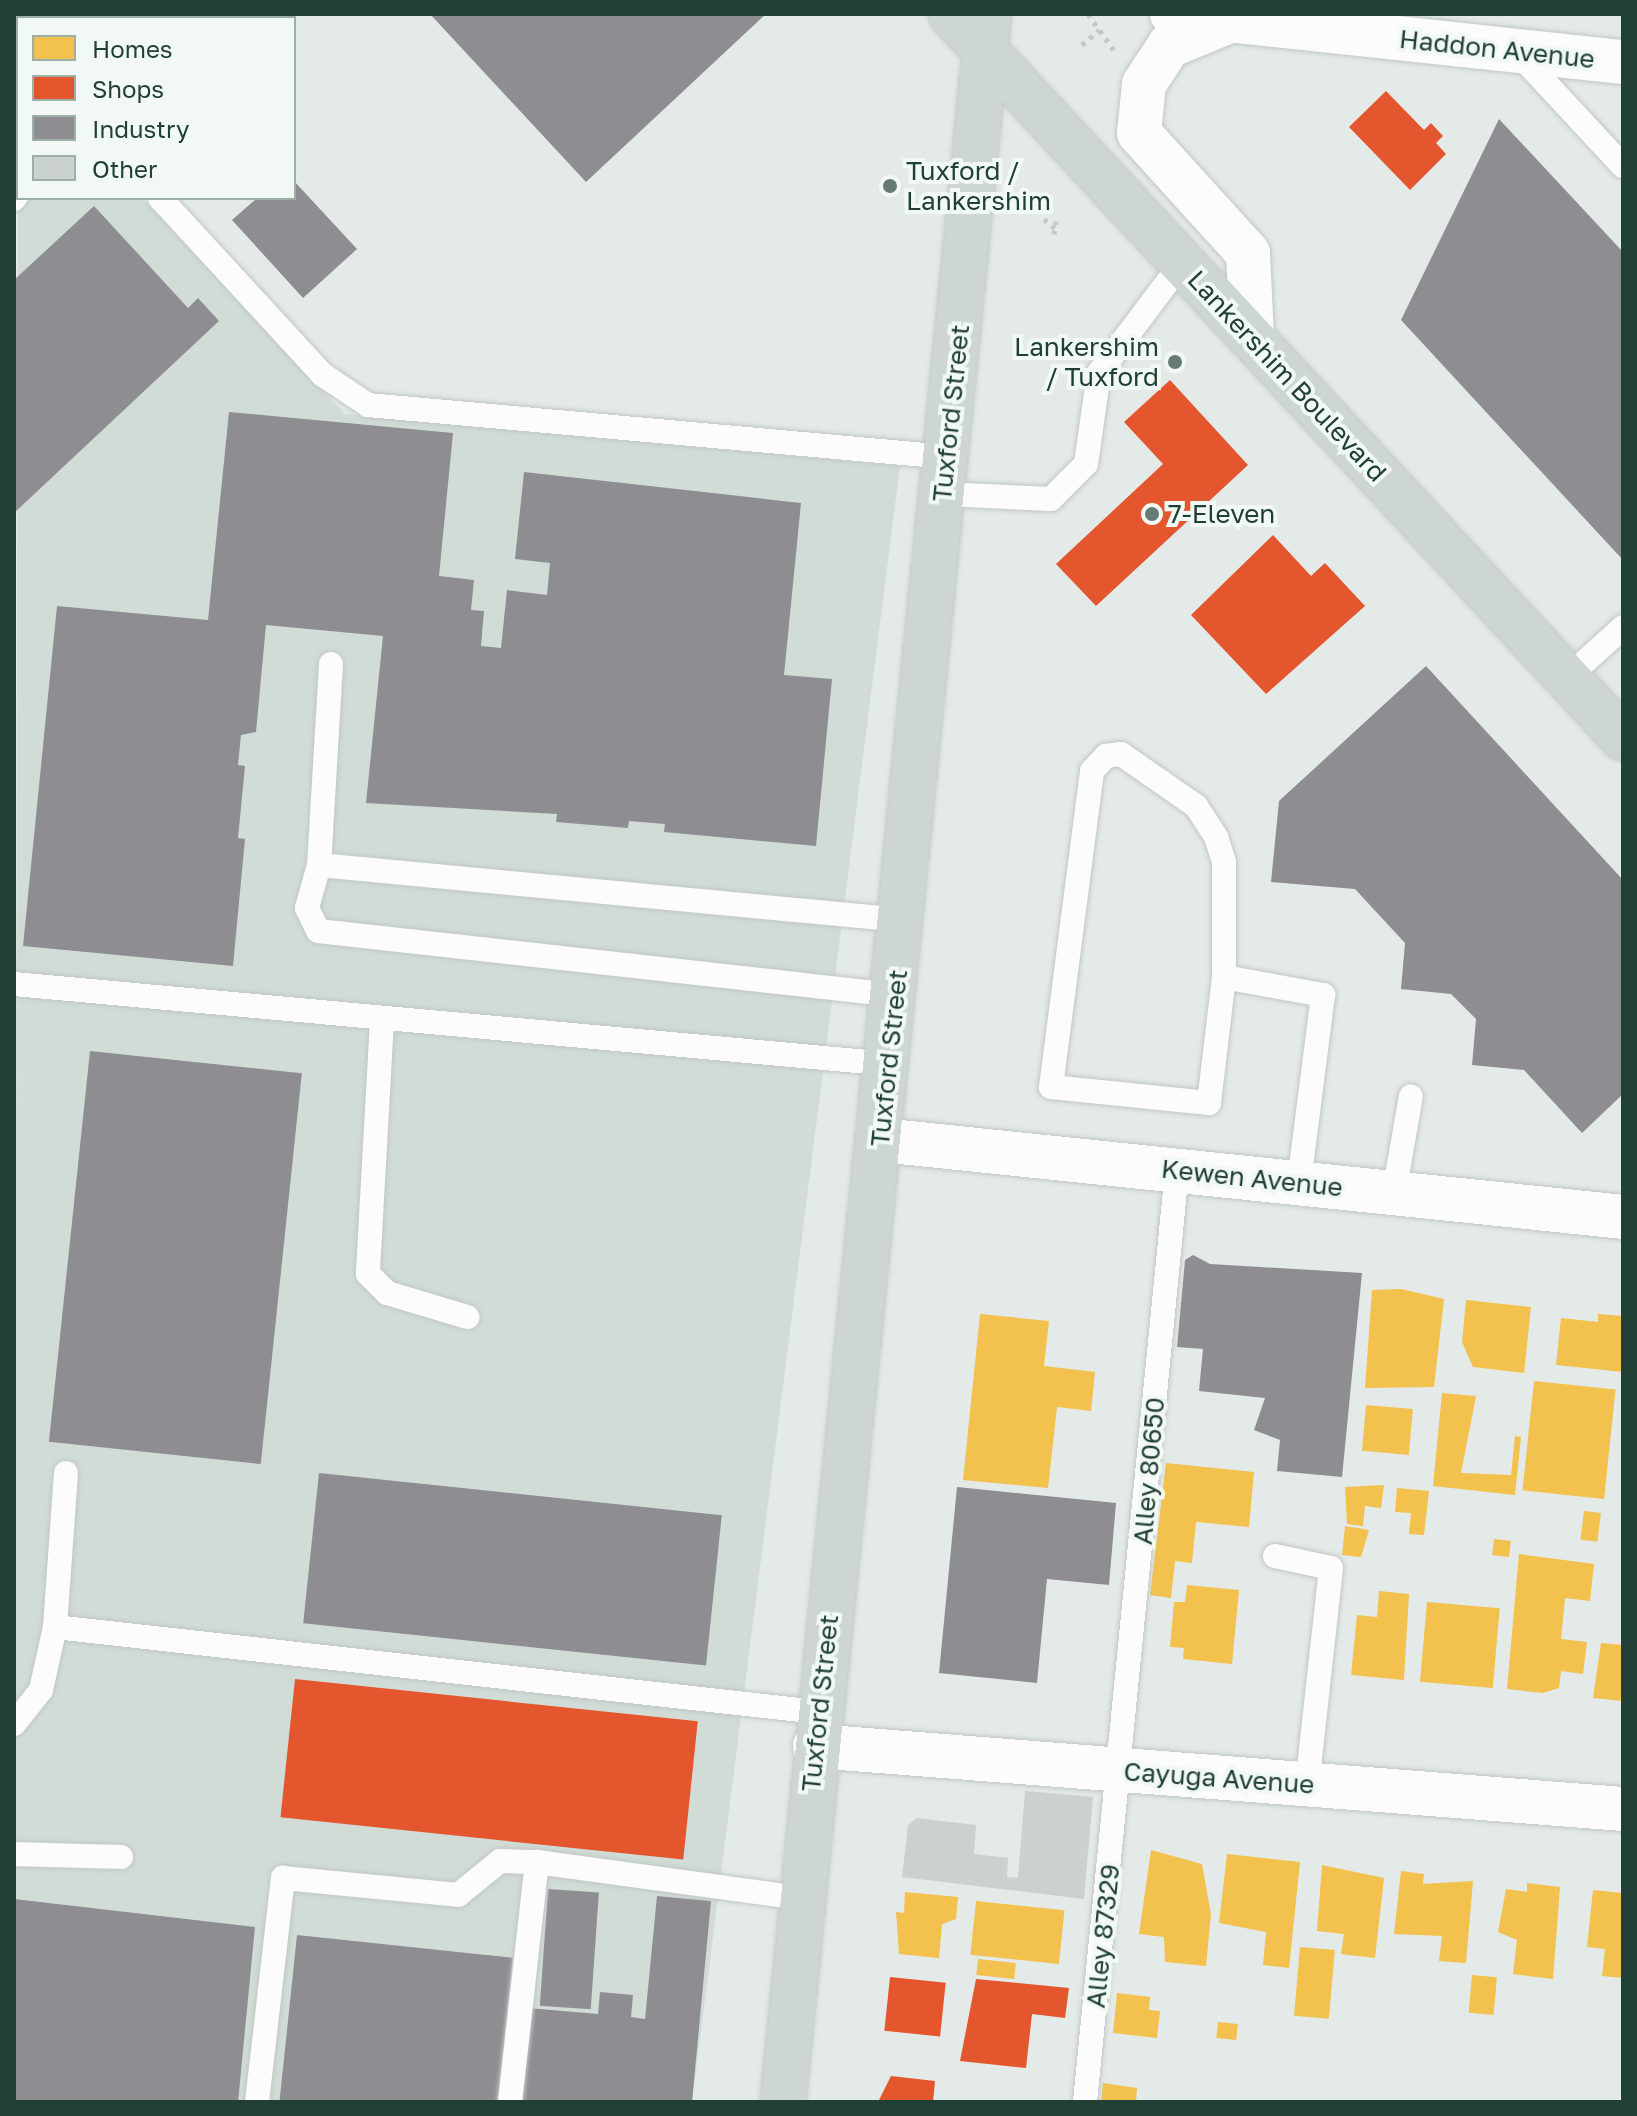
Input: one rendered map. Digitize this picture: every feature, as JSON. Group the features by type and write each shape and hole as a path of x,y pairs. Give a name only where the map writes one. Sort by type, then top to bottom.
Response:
{"main road":[{"name":"Lankershim Boulevard","path":"951,14 987,33 1182,263 1623,738"},
{"name":"Tuxford Street","path":"783,2102 816,1729 889,1064 987,33"}],"street":[{"name":"Haddon Avenue","path":"1172,14 1623,62"},
{"name":"Haddon Avenue","path":"1228,22 1169,46 1144,84 1139,133 1248,253 1252,338"},
{"name":"Kewen Avenue","path":"881,1140 1623,1217"},
{"name":"Cayuga Avenue","path":"816,1729 1120,1770 1623,1809"}],"lane":[{"path":"1516,51 1623,166"},
{"path":"162,200 323,375 368,405 945,475 1051,499 1086,464 1099,373 1182,263"},
{"path":"1567,678 1623,627"},
{"path":"331,664 319,865 307,908 318,931 895,995"},
{"path":"1121,754 1196,806 1216,837 1224,862 1224,977 1209,1103 1051,1087 1092,771 1106,756 1121,754"},
{"path":"319,865 902,920"},
{"path":"1224,977 1323,995 1299,1183"},
{"path":"14,984 889,1064"},
{"path":"382,1020 368,1274 387,1293 467,1317"},
{"path":"1394,1193 1411,1096"},
{"name":"Alley 80650","path":"1120,1770 1177,1171"},
{"path":"14,1724 41,1690 55,1627 66,1473"},
{"path":"1275,1556 1331,1568 1307,1785"},
{"path":"55,1627 816,1729"},
{"name":"Alley 87329","path":"1085,2102 1120,1770"},
{"path":"14,1854 121,1857"},
{"path":"257,2102 283,1878 458,1895 500,1861 537,1862 801,1898"},
{"path":"510,2102 537,1862"}],"path":[{"path":"1088,14 1118,56"},
{"path":"1082,45 1099,30"},
{"path":"1044,219 1055,228"}],"shaded area":[{"path":"18,200 144,200 345,414 900,466 692,2102 14,2102"}],"building: Homes":[{"path":"14,14 71,14 69,16"},
{"path":"1401,1289 1444,1299 1434,1387 1365,1388 1372,1290"},
{"path":"1466,1300 1531,1307 1524,1373 1473,1367 1462,1342"},
{"path":"980,1314 1049,1321 1044,1366 1095,1372 1091,1411 1057,1407 1048,1488 963,1480"},
{"path":"1598,1314 1623,1316 1623,1372 1556,1365 1561,1318 1598,1322"},
{"path":"1534,1381 1616,1390 1604,1499 1523,1490"},
{"path":"1442,1393 1476,1396 1461,1473 1511,1475 1515,1436 1521,1437 1515,1495 1433,1486"},
{"path":"1366,1405 1413,1409 1409,1455 1362,1451"},
{"path":"1166,1463 1254,1472 1249,1527 1196,1522 1192,1563 1175,1561 1171,1598 1150,1595"},
{"path":"1384,1485 1381,1508 1365,1506 1363,1526 1347,1524 1345,1487"},
{"path":"1397,1488 1429,1491 1424,1535 1409,1534 1411,1513 1395,1512"},
{"path":"1584,1511 1601,1513 1597,1542 1580,1540"},
{"path":"1345,1526 1369,1530 1361,1557 1342,1555"},
{"path":"1494,1539 1511,1541 1509,1557 1492,1555"},
{"path":"1519,1554 1594,1564 1590,1601 1565,1598 1561,1639 1587,1642 1583,1674 1561,1671 1559,1688 1543,1693 1507,1689"},
{"path":"1187,1585 1239,1590 1232,1664 1183,1659 1184,1648 1170,1647 1174,1602 1185,1602"},
{"path":"1379,1591 1409,1594 1404,1680 1351,1675 1357,1615 1377,1617"},
{"path":"1427,1602 1500,1608 1493,1688 1420,1682"},
{"path":"1601,1643 1623,1645 1623,1701 1593,1698"},
{"path":"1151,1850 1202,1864 1211,1914 1206,1966 1165,1962 1164,1937 1139,1934"},
{"path":"1227,1854 1300,1862 1289,1968 1263,1965 1266,1932 1219,1923"},
{"path":"1322,1865 1384,1878 1375,1958 1341,1954 1344,1934 1317,1931"},
{"path":"1401,1871 1424,1874 1423,1884 1473,1881 1466,1963 1439,1961 1442,1936 1394,1934"},
{"path":"1527,1883 1560,1887 1553,1979 1513,1974 1517,1940 1498,1932 1506,1889 1527,1892"},
{"path":"1593,1890 1623,1893 1623,1978 1602,1976 1605,1949 1587,1947"},
{"path":"905,1892 958,1897 956,1919 942,1924 939,1958 899,1954 896,1912 904,1913"},
{"path":"976,1901 1065,1910 1059,1964 970,1955"},
{"path":"1300,1947 1335,1950 1329,2019 1294,2016"},
{"path":"978,1959 1016,1963 1014,1979 976,1975"},
{"path":"1472,1975 1497,1977 1494,2015 1469,2013"},
{"path":"1117,1993 1150,1997 1149,2010 1160,2011 1157,2038 1113,2033"},
{"path":"1218,2022 1238,2024 1236,2040 1216,2038"},
{"path":"1103,2083 1137,2088 1136,2102 1101,2102"}],"building: Shops":[{"path":"1386,91 1424,130 1431,123 1443,136 1436,143 1446,154 1410,190 1349,127"},
{"name":"7-Eleven","path":"1170,380 1248,465 1096,606 1056,564 1163,464 1124,422"},
{"path":"1273,535 1311,576 1325,563 1365,606 1266,694 1191,615"},
{"path":"295,1679 698,1721 683,1860 280,1817"},
{"path":"890,1977 946,1983 940,2037 884,2031"},
{"path":"976,1979 1069,1988 1065,2018 1032,2014 1026,2068 960,2061"},
{"path":"891,2076 935,2081 933,2102 878,2102"}],"building: Industry":[{"path":"430,14 766,14 586,182"},
{"path":"1499,119 1623,252 1623,560 1401,320"},
{"path":"296,183 357,249 303,298 232,220 255,200 296,200"},
{"path":"94,206 188,308 198,298 219,321 14,513 14,280"},
{"path":"229,412 453,433 439,576 474,580 471,610 484,611 481,646 501,648 507,590 547,595 550,563 515,559 524,472 801,503 784,675 832,679 816,846 664,832 665,824 629,821 628,828 556,822 557,814 366,803 383,636 266,625 256,732 241,735 238,765 245,766 238,838 245,839 233,966 23,946 57,606 208,620"},
{"path":"1426,666 1623,880 1623,1094 1582,1133 1524,1070 1472,1065 1476,1019 1451,994 1401,989 1405,943 1355,889 1271,882 1279,801"},
{"path":"90,1051 302,1073 261,1464 49,1442"},
{"path":"1193,1255 1210,1264 1362,1273 1342,1477 1277,1471 1280,1440 1254,1430 1265,1398 1199,1391 1203,1349 1177,1347 1185,1260"},
{"path":"319,1473 722,1515 706,1666 303,1623"},
{"path":"957,1487 1116,1503 1109,1585 1047,1579 1037,1683 939,1673"},
{"path":"548,1889 599,1893 591,2009 540,2006"},
{"path":"657,1896 711,1901 692,2102 519,2102 528,2008 598,2014 600,1992 633,1995 631,2017 645,2019"},
{"path":"14,1899 255,1927 238,2102 14,2102"},
{"path":"297,1935 513,1958 498,2102 279,2102"}],"building: Other":[{"path":"1025,1791 1093,1797 1084,1899 902,1877 908,1825 917,1818 976,1825 974,1854 1008,1858 1007,1877 1018,1878"}],"place":[{"name":"Tuxford / Lankershim","path":"890,186"},
{"name":"Lankershim / Tuxford","path":"1175,362"},
{"name":"7-Eleven","path":"1152,514"}]}
